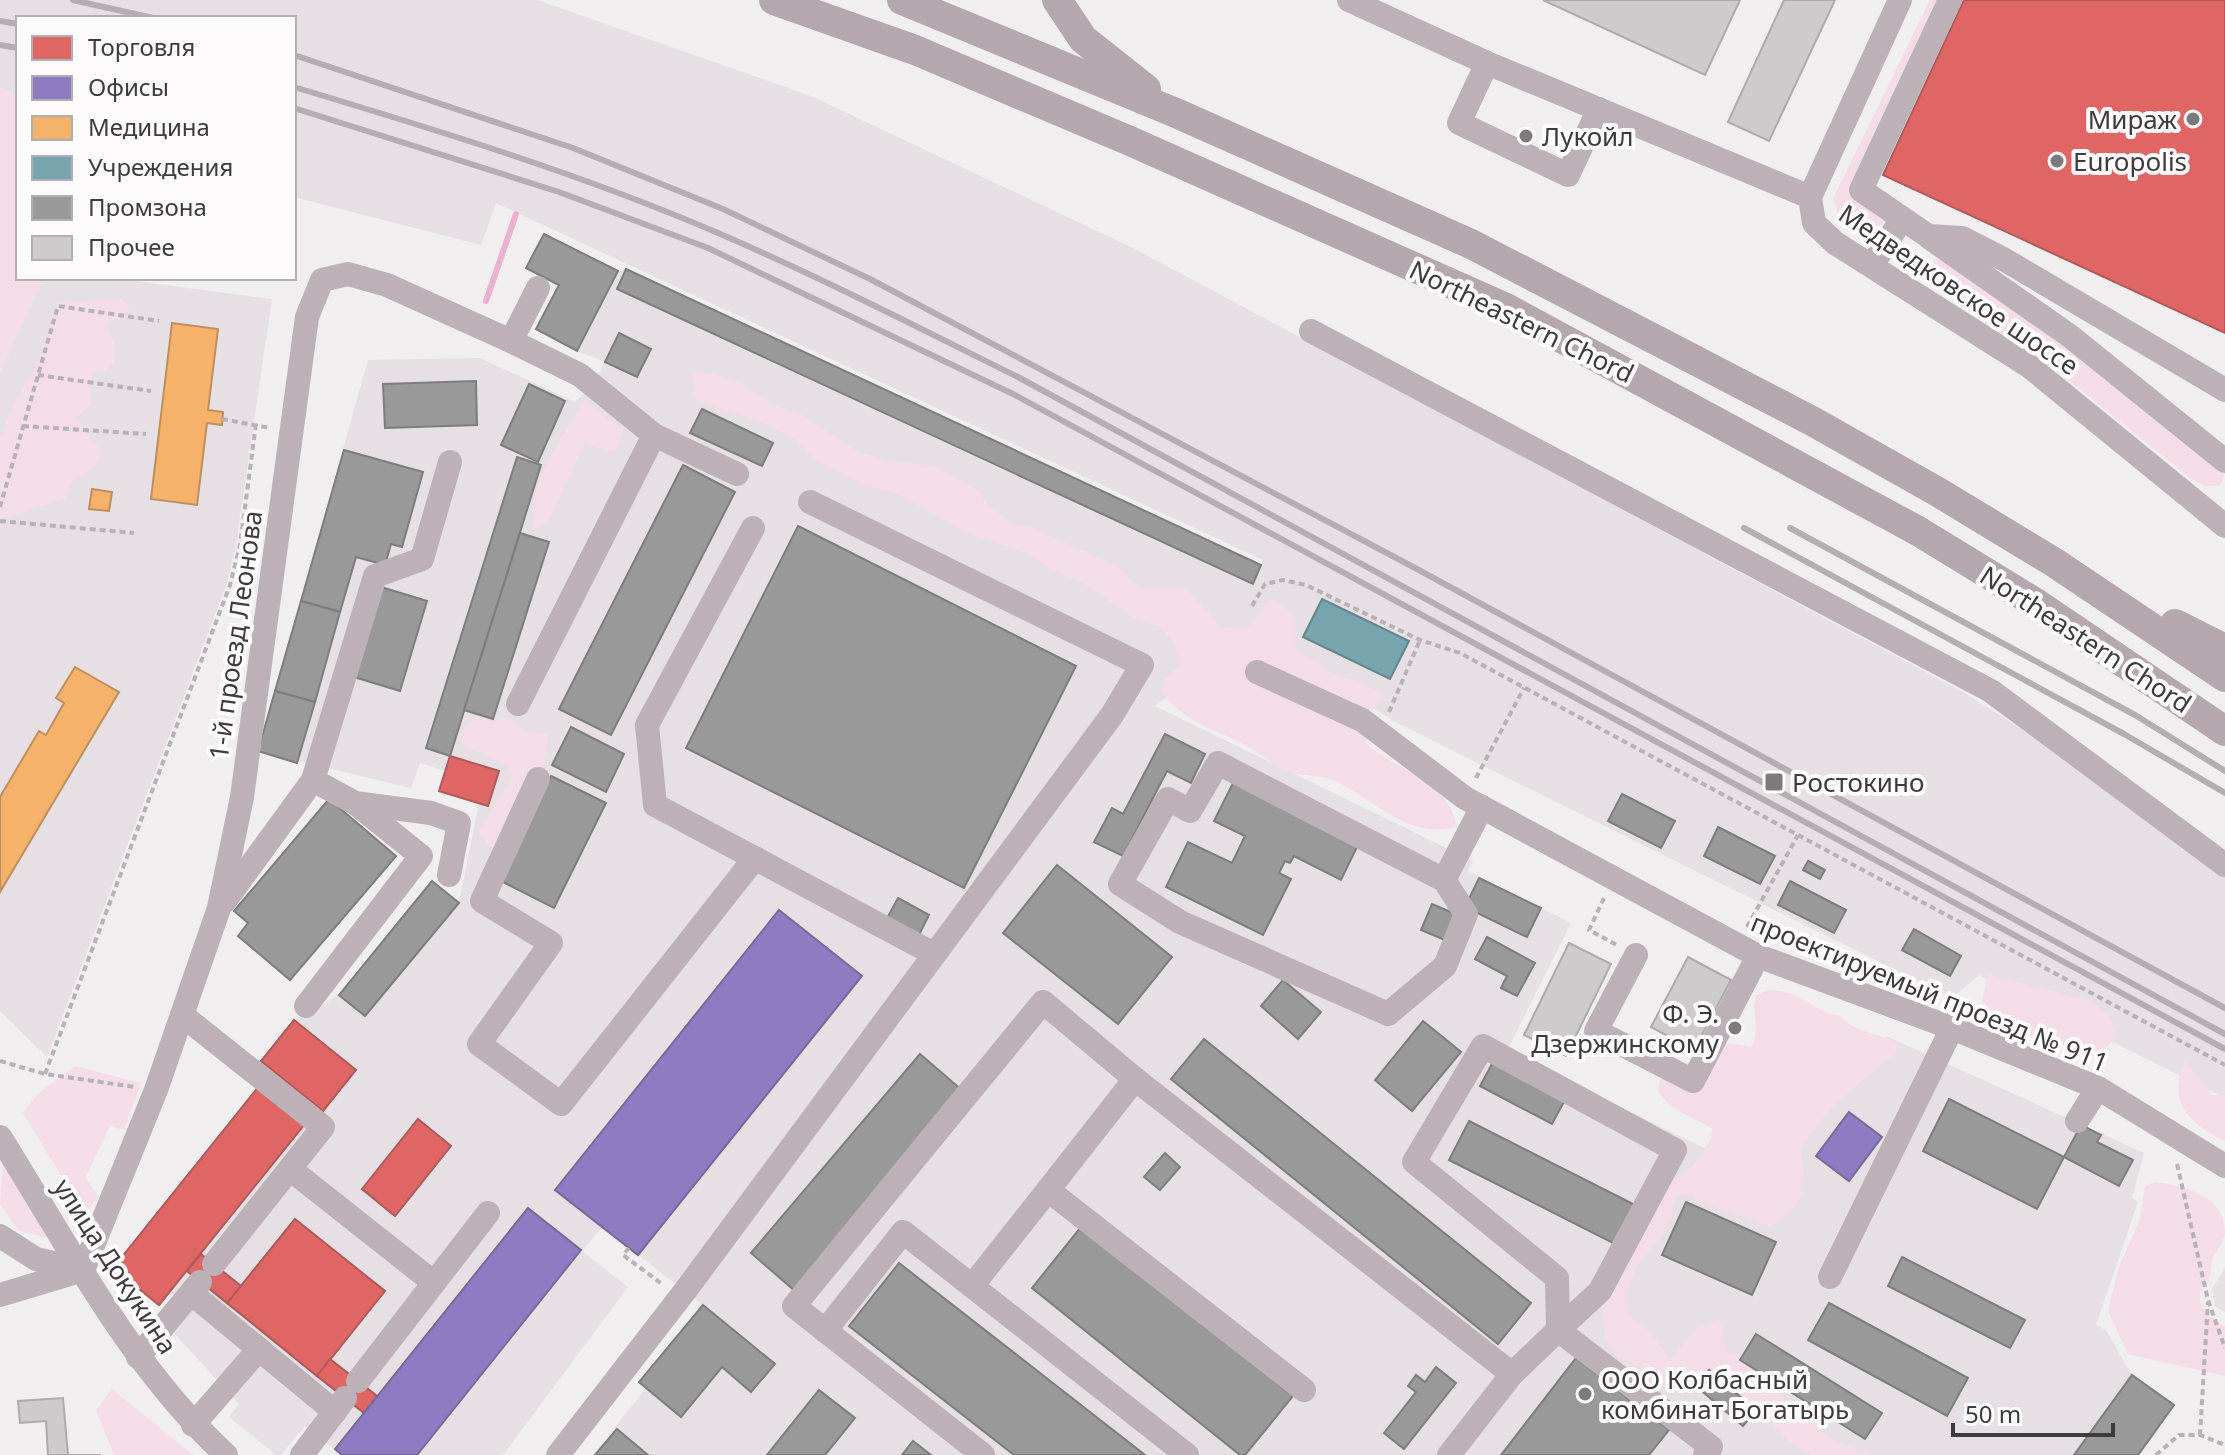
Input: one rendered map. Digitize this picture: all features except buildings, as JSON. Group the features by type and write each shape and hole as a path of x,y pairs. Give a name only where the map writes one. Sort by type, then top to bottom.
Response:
{"main road":[{"name":"Northeastern Chord","path":"774,0 915,50 1044,104 1506,308 1791,459 1918,531 2034,602 2225,731"},
{"name":"Northeastern Chord","path":"902,0 1176,113 1471,244 1812,421 2055,563 2225,677"},
{"path":"1057,0 1083,39 1176,113"},
{"path":"2055,563 2225,649"}],"street":[{"path":"1349,0 1487,63 1810,197"},
{"name":"Медведковское шоссе","path":"1900,0 1810,197 1809,210 1822,234 2029,366 2225,526"},
{"path":"1950,0 1861,190 2070,336 2225,461"},
{"path":"1487,63 1459,123 1568,175 1599,109"},
{"path":"1872,265 1902,219"},
{"path":"1928,236 1962,238 2225,390"},
{"name":"1-й проезд Леонова","path":"83,1270 156,1090 219,908 242,797 307,317 322,280 348,274 387,285 511,341 580,375 654,435 737,474"},
{"path":"511,341 538,288"},
{"path":"1311,331 1991,691 2225,865"},
{"path":"518,704 654,435"},
{"path":"219,908 313,780 375,576 422,559 450,462"},
{"path":"558,1455 1112,715 1142,665 810,502"},
{"path":"753,528 647,725 655,805 934,954"},
{"name":"проектируемый проезд № 911","path":"1257,672 1362,720 1482,807 1758,956 1952,1028 2098,1088 2225,1166"},
{"path":"1218,763 1444,880 1466,914 1445,966 1388,1014 1180,922 1120,884 1168,799 1190,811 1218,763"},
{"path":"538,779 482,901 551,943 479,1044 561,1104 755,858"},
{"path":"306,1006 421,856 355,803 313,780"},
{"path":"355,803 431,813 459,823 449,875"},
{"path":"1444,880 1482,807"},
{"path":"1636,955 1596,1031 1693,1081 1758,956"},
{"path":"983,1455 794,1306 1043,1002 1135,1079 1512,1374"},
{"path":"138,1357 323,1127 182,1015"},
{"path":"1830,1277 1952,1028"},
{"path":"1449,1455 1512,1374 1600,1291 1675,1150 1483,1046 1414,1162 1557,1278 1558,1330"},
{"path":"972,1286 1135,1079"},
{"path":"2077,1121 2098,1088"},
{"name":"улица Докукина","path":"0,1137 138,1357 193,1425 226,1455"},
{"path":"290,1169 433,1282"},
{"path":"1048,1190 1304,1390"},
{"path":"302,1455 488,1213"},
{"path":"825,1331 903,1232 1187,1455"},
{"path":"0,1236 36,1259 83,1270"},
{"path":"0,1295 83,1270"},
{"path":"202,1280 259,1349 346,1397"},
{"path":"1558,1330 1713,1452"},
{"path":"193,1425 259,1349"}],"path":[{"path":"0,507 58,306 159,321"},
{"path":"38,375 151,391"},
{"path":"222,419 292,433"},
{"path":"45,1074 230,585 240,545 256,424"},
{"path":"23,426 146,434"},
{"path":"0,521 134,533"},
{"path":"1252,606 1265,584 1283,580 1295,582 1420,640 1460,653 2225,1065"},
{"path":"1380,734 1420,640"},
{"path":"1483,766 1524,688"},
{"path":"1760,903 1798,835"},
{"path":"1598,911 1589,930 1636,955"},
{"path":"0,1061 45,1074 156,1090"},
{"path":"2170,1132 2208,1300 2225,1348"},
{"path":"2200,1435 2208,1300"},
{"path":"2156,1455 2179,1435 2200,1435 2225,1445"}],"shaded area":[{"path":"0,0 537,0 811,96 1133,248 1963,692 2225,863 2225,1098 1979,975 1952,998 1397,723 1257,634 1155,706 1473,861 1468,871 1571,923 1507,1051 1710,1151 1880,1049 1886,1036 2144,1153 2132,1198 2138,1202 2096,1325 2106,1330 2130,1372 2176,1405 2140,1455 593,1455 646,1388 639,1382 703,1305 602,1227 582,1251 628,1287 503,1455 342,1455 305,1426 281,1455 276,1455 229,1417 239,1404 174,1333 193,1308 170,1292 159,1305 113,1268 259,1087 248,1077 294,1020 339,995 432,881 459,902 479,803 488,806 498,771 450,756 445,771 420,763 411,788 258,751 368,360 480,358 575,402 591,386 605,362 577,351 618,271 626,269 1261,565 1263,560 496,203 481,245 296,198 296,16 16,16 16,95 0,88"},
{"path":"1930,0 1939,0 1849,195 1883,221 1877,231 1858,236 1840,219 1833,199"},
{"path":"0,88 16,95 16,280 43,280 0,372"},
{"path":"1940,255 2064,345 2225,472 2220,486 2205,486 2190,478 2070,381 1930,285 1926,273"},
{"path":"43,280 127,280 272,299 236,544 227,583 47,1057 0,1011 0,372"},
{"path":"121,298 130,306 125,316 105,323 114,342 114,364 105,371 94,373 89,383 92,404 76,418 102,452 98,462 74,479 65,499 0,519 0,439 13,404 37,366 58,303"},
{"path":"695,371 716,374 746,386 772,404 802,415 859,452 890,462 933,465 981,492 985,502 1011,523 1033,528 1119,567 1143,588 1186,588 1222,628 1251,625 1270,599 1280,602 1295,618 1295,649 1339,677 1360,682 1385,695 1371,712 1366,743 1433,788 1452,812 1456,827 1422,828 1407,823 1333,780 1285,770 1249,747 1202,725 1180,711 1162,691 1164,680 1180,665 1174,644 1160,626 1138,621 1083,583 1048,568 1031,555 967,533 898,494 864,485 816,461 796,440 765,424 699,401 692,393"},
{"path":"585,399 623,431 617,450 607,452 585,443 548,523 535,529 532,514 540,480 557,444"},
{"path":"475,715 493,722 507,717 525,730 547,734 545,759 532,789 501,844 491,848 478,832 513,778 510,767 461,744 461,734"},
{"path":"1988,974 2092,1002 2109,1016 2116,1038 2100,1053 2050,1043 2020,1032 1993,1013 1982,1000"},
{"path":"1769,990 1791,994 1823,1011 1840,1016 1860,1030 1898,1043 1896,1054 1830,1111 1808,1138 1801,1155 1805,1182 1802,1194 1792,1211 1781,1219 1769,1226 1699,1202 1691,1194 1679,1196 1668,1225 1633,1275 1628,1299 1630,1316 1649,1331 1670,1359 1696,1329 1720,1320 1727,1352 1738,1354 1757,1366 1788,1403 1835,1441 1872,1455 1810,1455 1787,1440 1765,1415 1744,1402 1705,1388 1694,1393 1673,1390 1656,1376 1616,1356 1605,1337 1603,1304 1663,1185 1692,1167 1711,1139 1712,1128 1676,1109 1663,1098 1658,1091 1660,1080 1729,1043 1751,1047 1756,1033 1756,995"},
{"path":"2185,1060 2212,1095 2225,1095 2225,1141 2200,1127 2184,1109 2178,1087"},
{"path":"75,1066 141,1083 124,1130 110,1126 85,1178 99,1197 84,1213 23,1113 37,1095"},
{"path":"3,1162 40,1220 46,1238 18,1230 0,1204"},
{"path":"2154,1182 2200,1194 2218,1209 2223,1220 2224,1237 2212,1260 2210,1277 2202,1288 2200,1301 2205,1311 2225,1326 2225,1376 2128,1354 2109,1313 2118,1270 2140,1219 2145,1187"},
{"path":"2225,1268 2225,1312 2215,1306 2212,1289"},
{"path":"112,1389 193,1455 114,1455 96,1410"}],"waterway":[{"path":"486,301 516,214"}],"railway":[{"path":"73,0 144,16"},
{"path":"0,21 16,24"},
{"path":"0,45 16,48"},
{"path":"296,56 573,148 723,209 872,280 1417,569 2225,1008"},
{"path":"296,88 614,191 718,233 869,303 1018,377 2225,1034"},
{"path":"296,109 559,192 708,248 1013,394 2225,1049"},
{"path":"1744,528 2124,734 2225,793"},
{"path":"1790,528 2135,715 2225,771"}],"place":[{"name":"Мираж","path":"2193,119"},
{"name":"Лукойл","path":"1526,136"},
{"name":"Europolis","path":"2057,161"},
{"name":"Ростокино","path":"1774,782"},
{"name":"Ф. Э. Дзержинскому","path":"1735,1028"},
{"name":"ООО Колбасный комбинат Богатырь","path":"1585,1394"}]}
